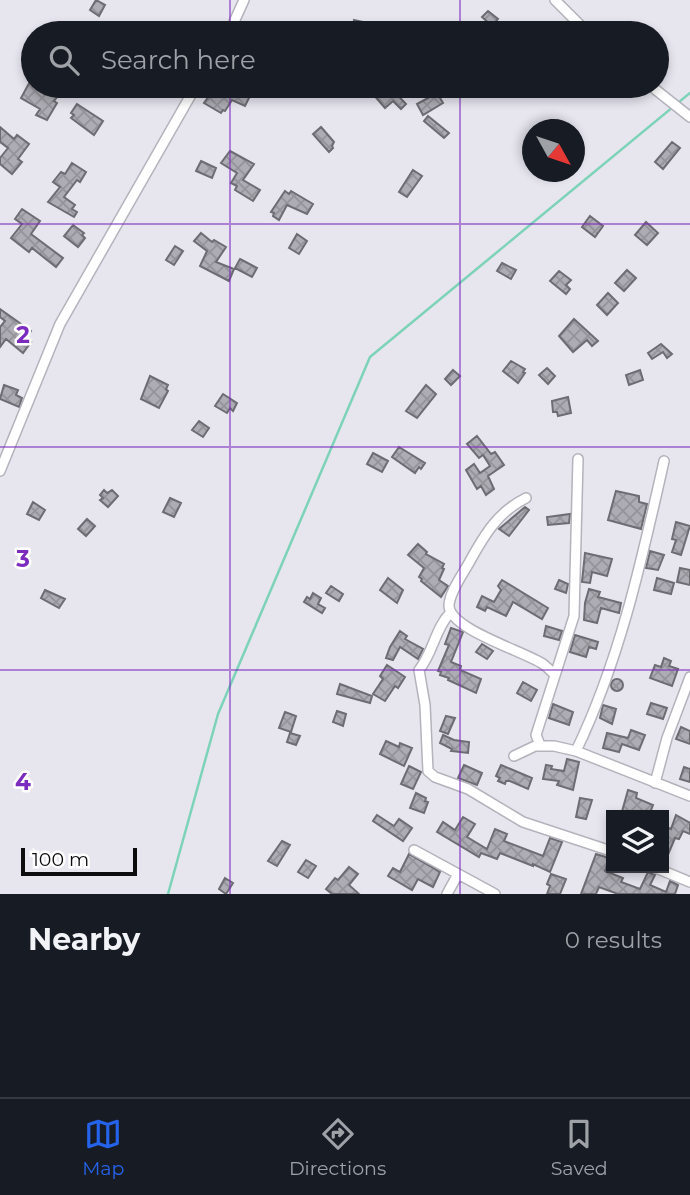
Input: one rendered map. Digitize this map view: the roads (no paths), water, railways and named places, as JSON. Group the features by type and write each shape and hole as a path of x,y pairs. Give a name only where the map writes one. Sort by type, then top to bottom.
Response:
{"street":[{"path":"234,21 244,0"},
{"path":"555,0 576,21"},
{"path":"0,471 60,324 189,98"},
{"path":"666,98 690,117"},
{"path":"540,745 536,735 573,616 578,459"},
{"path":"576,751 593,716 615,655 647,537 664,461"},
{"path":"526,498 510,506 488,528 454,592 449,604 450,613 494,641 544,664 555,675"},
{"path":"450,613 430,648 429,658 419,670 425,705 429,771 435,777 468,789 523,822 606,849"},
{"path":"655,783 667,738 690,677"},
{"path":"514,756 540,745 576,751 690,796"},
{"path":"414,850 495,894"},
{"path":"668,873 690,882"},
{"path":"447,894 458,874"}],"waterway":[{"path":"168,894 218,714 370,357 690,93"}]}
